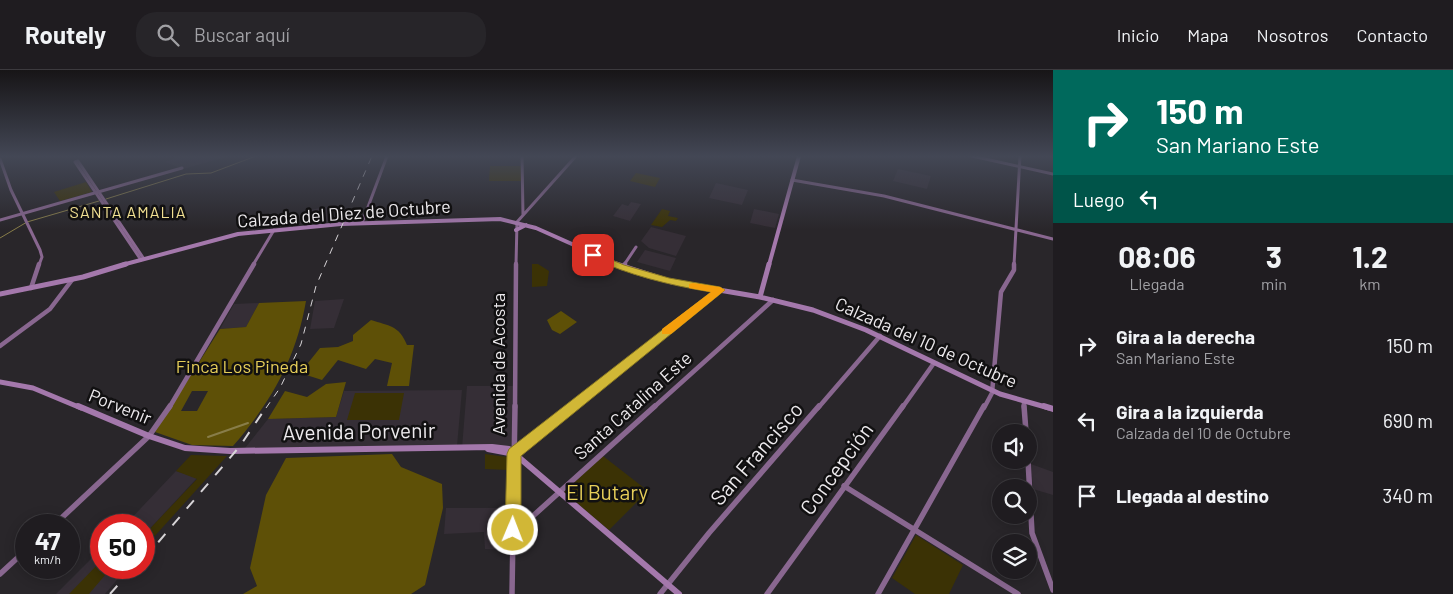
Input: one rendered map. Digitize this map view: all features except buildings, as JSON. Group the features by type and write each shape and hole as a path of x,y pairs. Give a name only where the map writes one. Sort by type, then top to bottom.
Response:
{"main road":[{"path":"760,297 792,180"},
{"name":"Calzada del Diez de Octubre","path":"0,294 62,282 69,283 143,259 213,240 274,230 362,223 483,218 517,222"},
{"path":"517,222 526,225"},
{"path":"516,230 526,225"},
{"name":"Calzada del 10 de Octubre","path":"526,225 622,268 668,281 760,297 770,301 813,310 880,336 992,391 1053,409"},
{"path":"762,291 770,301"},
{"name":"Porvenir","path":"0,382 32,388 149,436 192,449 230,451"},
{"name":"Avenida Porvenir","path":"230,451 488,449 514,454 679,594"}],"street":[{"path":"9,180 42,257 31,288"},
{"path":"88,180 97,192"},
{"path":"90,180 143,259"},
{"path":"0,220 138,180"},
{"path":"362,223 378,180"},
{"path":"522,180 523,216"},
{"path":"517,222 554,180"},
{"path":"795,180 884,196 1053,239"},
{"path":"878,594 980,417 992,391 1001,292 1014,270 1019,180"},
{"name":"Avenida de Acosta","path":"512,594 517,222"},
{"path":"66,514 149,436 177,396 274,230"},
{"path":"622,268 636,246"},
{"path":"0,346 50,310 69,283"},
{"path":"514,454 720,290"},
{"name":"Santa Catalina Este","path":"513,534 770,301"},
{"name":"San Francisco","path":"660,594 709,533 880,336"},
{"name":"Concepción","path":"767,594 934,363"},
{"path":"1024,402 1025,424"},
{"path":"1028,469 1032,533 1053,590"},
{"path":"844,486 1018,594"},
{"path":"0,574 15,560"}],"shaded area":[{"path":"893,180 930,180 927,189"},
{"path":"716,183 748,190 742,205 709,198"},
{"path":"631,202 641,204 630,221 613,216 622,204 628,206"},
{"path":"331,206 330,210 341,210 336,220 314,225 310,210"},
{"path":"754,209 779,214 775,228 750,223"},
{"path":"651,227 686,236 676,256 649,248 641,241"},
{"path":"645,250 676,258 670,271 637,262"},
{"path":"344,299 334,328 310,329 315,301"},
{"path":"259,303 246,327 220,329 234,304"},
{"path":"467,386 514,386 514,454 509,449 462,448"},
{"path":"462,390 457,446 245,448 268,419 336,417 344,391"},
{"path":"1037,466 1053,472 1053,495 1037,490 1037,479 1032,479 1031,469 1037,469"},
{"path":"176,471 197,478 155,523 155,514 135,514"},
{"path":"446,508 507,508 506,550 485,549 484,532 444,534"},
{"path":"90,560 90,579 118,579 105,594 56,594 71,579 80,579 80,570"}],"green space":[{"path":"489,180 521,180 521,181"},
{"path":"630,180 659,180 655,187"},
{"path":"86,182 92,192 60,201 54,192"},
{"path":"662,209 670,211 668,216 678,218 676,221 670,220 662,227 651,225"},
{"path":"532,264 538,264 549,271 547,286 532,287"},
{"name":"Finca Los Pineda","path":"306,301 302,322 289,361 270,396 247,430 233,446 192,445 155,432 220,329 246,327 259,303","holes":["192,391 208,391 197,411 181,411"]},
{"path":"561,311 577,322 560,334 552,330 547,320"},
{"path":"371,320 393,327 401,334 407,345 414,345 409,386 387,386 392,363 375,359 366,369 338,360 322,380 300,373 320,348 338,347 353,341 353,335"},
{"path":"346,382 336,417 268,419 285,391 307,397 326,384"},
{"path":"355,393 404,393 399,420 347,420"},
{"path":"392,454 401,467 442,484 443,508 425,585 411,594 243,594 257,586 250,568 266,495 286,458"},
{"path":"485,454 507,457 509,460 508,470 485,469"},
{"path":"191,455 227,456 155,536 155,523 197,479 176,471"},
{"name":"El Butary","path":"603,456 648,491 609,530 564,492"},
{"path":"916,535 963,565 949,594 915,594 892,578"},
{"path":"90,572 90,579 102,579 89,594 69,594"}],"waterway":[{"path":"106,199 165,180"},
{"path":"0,238 27,222 99,201"},
{"path":"208,437 248,423"}],"railway":[{"path":"266,408 280,388 301,344 316,286 361,180"},
{"path":"155,546 240,446 267,406"},
{"path":"110,594 123,579"}],"slow traffic":[{"path":"666,331 720,290 693,286"}],"district":[{"name":"SANTA AMALIA","path":"128,212"}],"route":[{"path":"513,530 514,454 667,330 720,290 668,281 620,267 593,255"}]}
